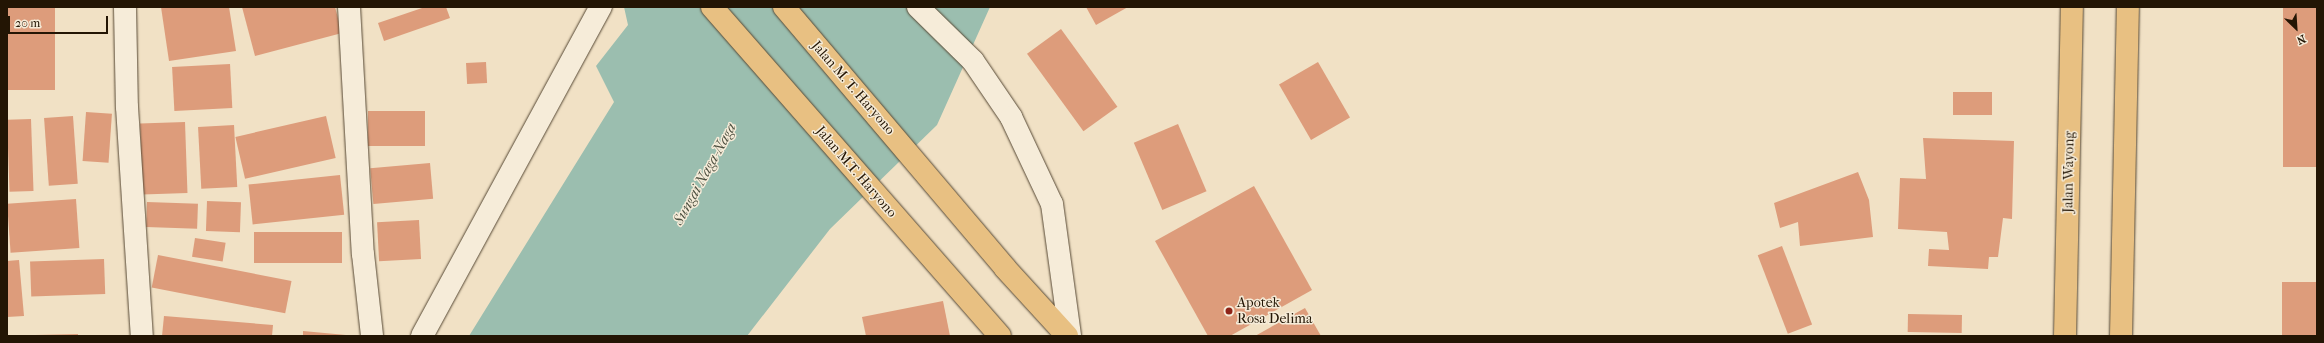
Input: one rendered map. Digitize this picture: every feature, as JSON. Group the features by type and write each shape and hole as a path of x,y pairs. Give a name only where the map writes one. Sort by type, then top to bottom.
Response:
{"main road":[{"name":"Jalan M.T. Haryono","path":"712,7 1000,336"},
{"name":"Jalan M. T. Haryono","path":"784,7 923,168 1005,268 1069,336"},
{"name":"Jalan Wayong","path":"2065,336 2072,7"},
{"path":"2121,336 2128,7"}],"street":[{"path":"125,7 127,107 142,336"},
{"path":"349,7 363,254 372,336"},
{"path":"422,336 601,7"},
{"path":"918,7 973,62 1010,117 1052,204 1069,336"}],"water":[{"name":"Sungai Naga-Naga","path":"624,7 990,7 937,125 830,229 747,336 469,336 614,102 596,66 628,25"}],"building":[{"path":"7,7 55,7 55,90 7,90"},
{"path":"161,7 229,7 236,51 169,61"},
{"path":"242,7 335,7 342,33 255,56"},
{"path":"425,7 446,7 450,18 384,41 378,23"},
{"path":"1086,7 1128,7 1096,25"},
{"path":"2283,7 2317,7 2317,167 2283,167"},
{"path":"1061,29 1117,107 1083,131 1027,54"},
{"path":"486,62 487,83 467,84 466,63"},
{"path":"1318,62 1350,117 1311,140 1279,84"},
{"path":"230,64 232,108 174,111 172,67"},
{"path":"1953,92 1992,92 1992,115 1953,115"},
{"path":"368,111 425,111 425,146 368,146"},
{"path":"86,112 112,114 109,163 83,161"},
{"path":"73,116 78,184 49,186 44,118"},
{"path":"326,116 336,158 245,179 235,137"},
{"path":"31,119 34,191 10,192 7,120"},
{"path":"185,122 187,193 143,195 140,124"},
{"path":"1178,124 1207,191 1162,210 1134,143"},
{"path":"234,125 237,187 201,189 198,127"},
{"path":"1923,138 2014,141 2012,219 2003,218 1998,257 1989,257 1988,269 1928,266 1929,249 1949,250 1947,232 1898,229 1900,178 1926,179"},
{"path":"430,163 433,199 373,204 370,168"},
{"path":"1858,172 1869,200 1873,237 1800,246 1798,222 1780,228 1774,203"},
{"path":"340,175 344,215 253,224 249,185"},
{"path":"1254,186 1312,290 1230,336 1208,336 1155,241"},
{"path":"76,199 79,248 11,253 7,204"},
{"path":"207,201 241,202 240,232 206,231"},
{"path":"147,202 198,204 197,229 146,227"},
{"path":"419,220 421,259 379,261 377,222"},
{"path":"254,232 342,232 342,263 254,263"},
{"path":"195,238 226,243 223,262 192,257"},
{"path":"1782,246 1812,324 1788,334 1758,255"},
{"path":"158,255 292,281 285,313 152,287"},
{"path":"104,259 105,294 31,297 30,262"},
{"path":"19,260 24,316 7,317 7,261"},
{"path":"2282,282 2317,282 2317,336 2282,336"},
{"path":"943,301 950,336 866,336 862,317"},
{"path":"1305,308 1321,336 1255,336"},
{"path":"1908,314 1962,315 1962,333 1908,332"},
{"path":"164,316 273,325 272,336 162,336"},
{"path":"303,331 346,335 346,336 303,336"},
{"path":"78,334 78,336 35,336 35,335"}],"place":[{"name":"Apotek Rosa Delima","path":"1229,311"}]}
